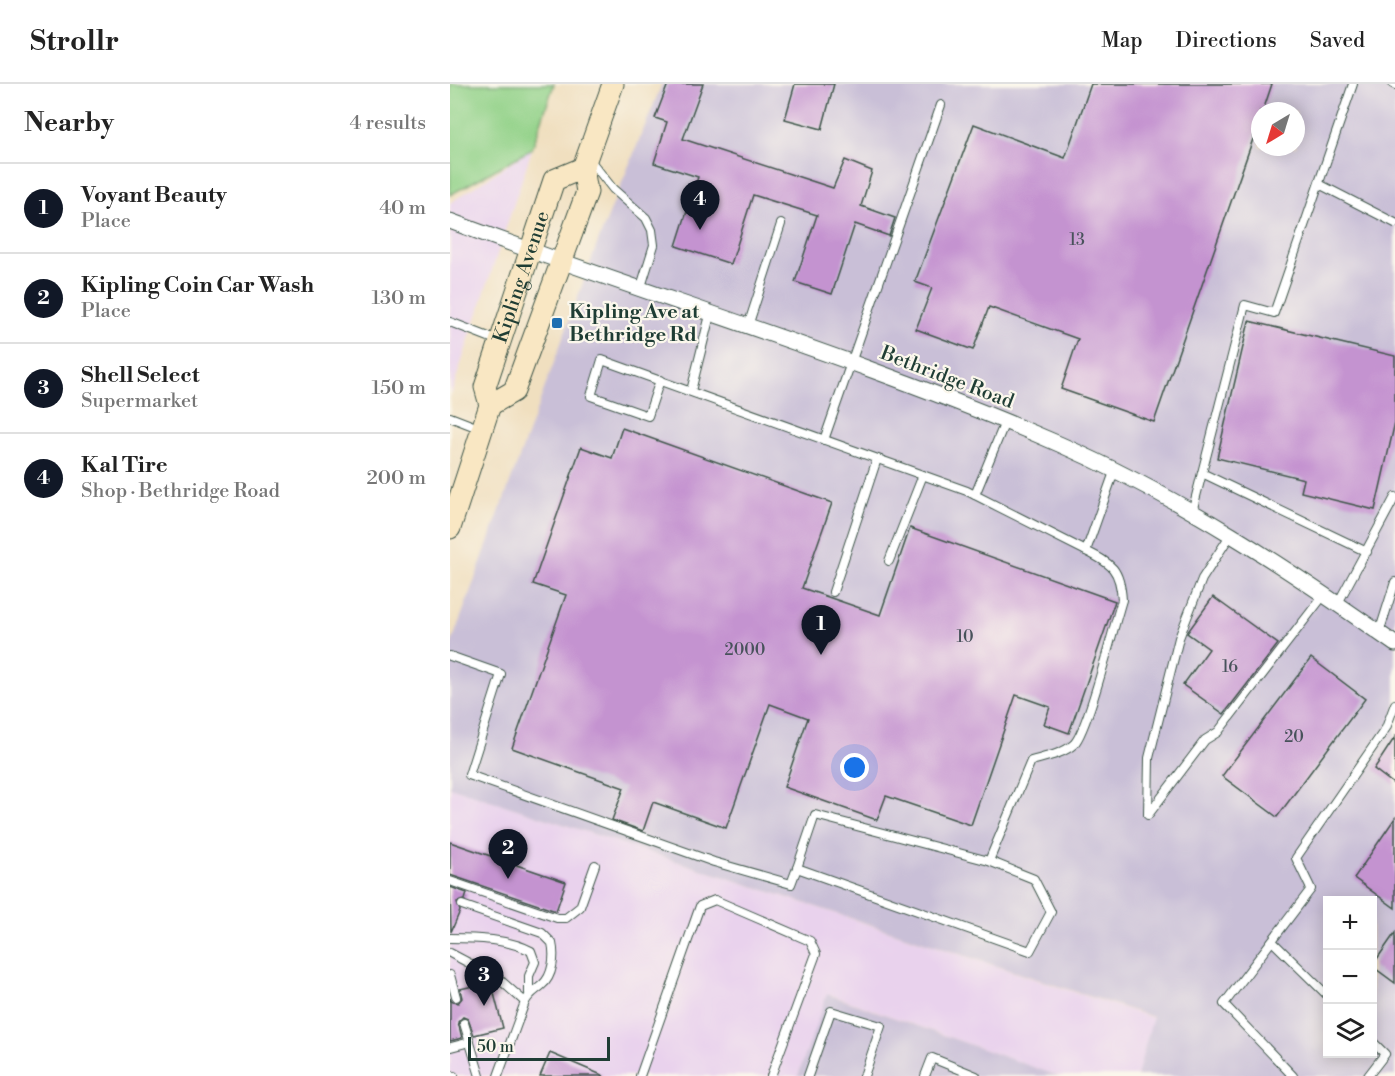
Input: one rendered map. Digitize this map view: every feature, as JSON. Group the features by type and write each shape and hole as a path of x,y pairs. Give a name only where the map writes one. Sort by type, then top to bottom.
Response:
{"main road":[{"name":"Kipling Avenue","path":"490,405 514,391 559,262 587,192 585,162 613,84"},
{"name":"Kipling Avenue","path":"450,528 490,405 486,387 554,180 585,162"}],"street":[{"name":"Bethridge Road","path":"450,221 529,252 852,364 1061,445 1232,533 1395,644"}],"lane":[{"path":"1192,512 1245,305 1275,313 1353,84"},
{"path":"824,440 941,105"},
{"path":"585,162 646,218 652,230 654,245 639,290"},
{"path":"1319,184 1395,224"},
{"path":"747,328 781,224"},
{"path":"691,391 710,315"},
{"path":"450,322 500,341"},
{"path":"660,380 648,416 591,396 602,360 660,380 691,391 975,495 1110,564 1120,581 1122,600 1084,723 1076,742 1066,750 1031,761 989,861"},
{"path":"450,417 482,430"},
{"path":"975,495 1005,422"},
{"path":"833,592 877,459"},
{"path":"1086,551 1114,472"},
{"path":"1202,473 1367,552"},
{"path":"889,561 923,475"},
{"path":"1337,605 1395,497"},
{"path":"1232,533 1202,579 1179,638 1149,758 1148,815 1204,740 1218,732 1323,596"},
{"path":"1379,633 1395,582"},
{"path":"450,656 501,674 469,775 607,825 791,884 815,815 989,861 1034,879 1051,912 1030,951 797,868"},
{"path":"1293,1076 1224,1005 1311,889 1296,858 1386,728 1395,704"},
{"path":"450,881 557,918 566,918 580,907 595,865"},
{"path":"640,1076 700,906 715,900 810,941 816,954 771,1076"},
{"path":"462,905 542,933 552,943 553,964 545,984 529,993"},
{"path":"450,938 486,940 524,947 531,951 535,962 529,976 529,993 498,1076"},
{"path":"1272,940 1323,991"},
{"path":"450,953 499,979 525,1002"},
{"path":"450,976 456,997"},
{"path":"808,1076 831,1011 880,1026 864,1076"},
{"path":"464,1023 480,1076"},
{"path":"451,1047 470,1042"},
{"path":"1368,1076 1385,1054 1377,1046"},
{"path":"925,1076 932,1058 976,1076"}],"shaded area":[{"path":"662,84 1395,84 1395,1076 1137,1076 1153,1017 450,787 450,647 599,239"},
{"path":"532,149 450,397 450,203"},
{"path":"450,787 1154,1018 1137,1076 1058,1076 828,994 798,1076 450,1076"},
{"path":"827,994 1058,1076 798,1076"}],"green space":[{"path":"450,84 554,84 532,149 450,195"}],"building":[{"path":"668,84 703,84 683,139 833,188 845,160 872,171 861,206 895,218 889,236 855,224 832,294 795,282 817,215 753,195 731,264 676,246 698,177 654,163 667,122 655,118"},
{"path":"795,84 834,84 822,129 785,119"},
{"path":"1091,84 1272,84 1266,102 1251,102 1251,145 1154,422 1061,389 1078,339 989,307 973,350 916,329 932,288 915,282 974,124 1065,158"},
{"path":"1249,321 1395,356 1395,422 1375,510 1301,492 1304,479 1217,458"},
{"path":"622,428 832,503 802,588 880,615 910,528 1115,601 1069,733 1044,724 1050,707 1016,695 971,825 886,796 877,820 784,787 808,718 770,704 726,828 653,802 643,831 612,820 624,788 512,748 566,595 533,584 581,447 612,458"},
{"path":"1213,597 1278,644 1224,714 1183,685 1209,649 1187,633"},
{"path":"1311,658 1365,699 1277,817 1222,776"},
{"path":"1395,737 1395,785 1374,769"},
{"path":"1395,818 1395,908 1354,878"},
{"path":"450,842 566,882 556,911 450,875"},
{"path":"450,887 467,893 465,900 457,902 460,911 451,932"},
{"path":"1395,933 1395,983 1377,970 1377,959"},
{"path":"491,982 503,1028 474,1035 468,1019 463,1017 458,1022 462,1038 450,1041 450,998 452,1002 458,1003 462,998 460,989"},
{"path":"550,1053 604,1076 540,1076"}],"place":[{"name":"Kal Tire","path":"700,230"},
{"name":"Kipling Ave at Bethridge Rd","path":"557,323"},
{"name":"Voyant Beauty","path":"821,655"},
{"name":"Kipling Coin Car Wash","path":"508,879"},
{"name":"Shell Select","path":"484,1006"}]}
